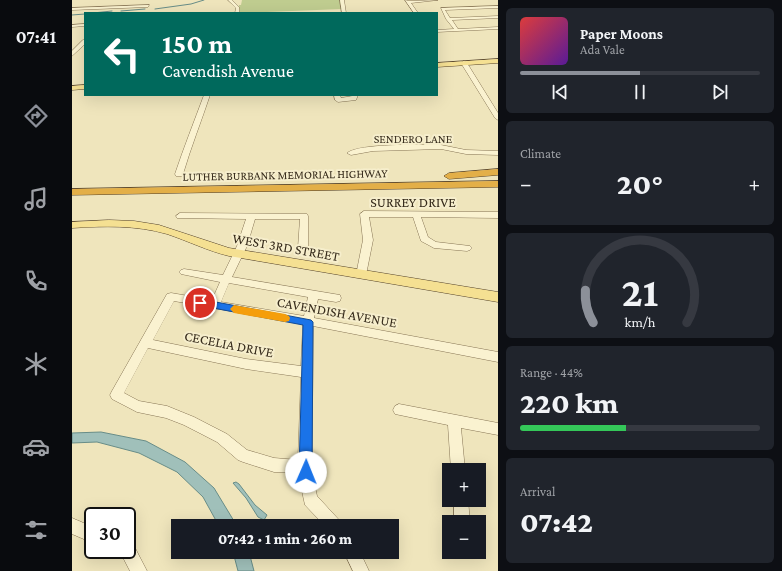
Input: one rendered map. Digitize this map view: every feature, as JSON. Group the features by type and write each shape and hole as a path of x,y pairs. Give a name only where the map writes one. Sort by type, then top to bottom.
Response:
{"highway":[{"name":"LUTHER BURBANK MEMORIAL HIGHWAY","path":"72,183 449,176 498,173"},
{"name":"LUTHER BURBANK MEMORIAL HIGHWAY","path":"72,192 468,184 498,185"}],"main road":[{"path":"438,65 498,61"},
{"path":"72,88 84,87"},
{"name":"WEST 3RD STREET","path":"72,225 107,223 143,226 173,233 205,246 238,254 498,297"}],"street":[{"path":"116,12 128,0"},
{"path":"230,0 238,8 238,12"},
{"path":"342,0 344,12"},
{"path":"407,1 436,0"},
{"path":"407,1 415,12"},
{"path":"72,9 150,5"},
{"path":"457,30 442,9 498,7"},
{"path":"448,19 498,17"},
{"path":"72,26 84,25"},
{"path":"438,31 498,28"},
{"path":"72,54 84,43"},
{"path":"464,63 498,118"},
{"path":"179,174 189,142 193,135 207,96"},
{"path":"337,96 338,100 355,97"},
{"name":"SENDERO LANE","path":"351,153 373,149 441,147 466,152 498,153"},
{"name":"SURREY DRIVE","path":"361,275 368,240 364,214 498,215"},
{"path":"416,214 424,239 434,245 467,248"},
{"path":"180,216 304,216 303,248"},
{"path":"215,306 238,254 251,216"},
{"path":"184,272 336,298"},
{"path":"314,295 308,322 306,467 310,500 329,519"},
{"name":"CAVENDISH AVENUE","path":"145,343 171,297 498,357"},
{"path":"145,343 116,395 137,406 167,412 189,421 222,438 242,455 274,465 306,467"},
{"name":"CECELIA DRIVE","path":"145,343 232,361 290,371 308,372"},
{"path":"399,410 498,430"},
{"path":"454,421 457,463"},
{"path":"72,526 84,531"},
{"path":"132,559 139,571"},
{"path":"355,559 361,571"}],"green space":[{"path":"242,0 341,0 342,9 240,12 239,5 241,5"}],"water":[{"path":"101,432 146,441 185,462 214,488 233,519 215,519 203,497 177,472 139,453 97,442 72,443 72,433"},
{"path":"236,482 239,484 255,505 267,515 265,519 258,517 246,498 233,483"},
{"path":"235,559 251,559 254,571 238,571"}],"waterway":[{"path":"155,9 191,4 204,0"},
{"path":"121,11 145,9"},
{"path":"102,12 112,11"},
{"path":"72,15 84,14"}],"slow traffic":[{"path":"234,309 285,318"}],"route":[{"path":"200,303 308,322 306,472"}]}
